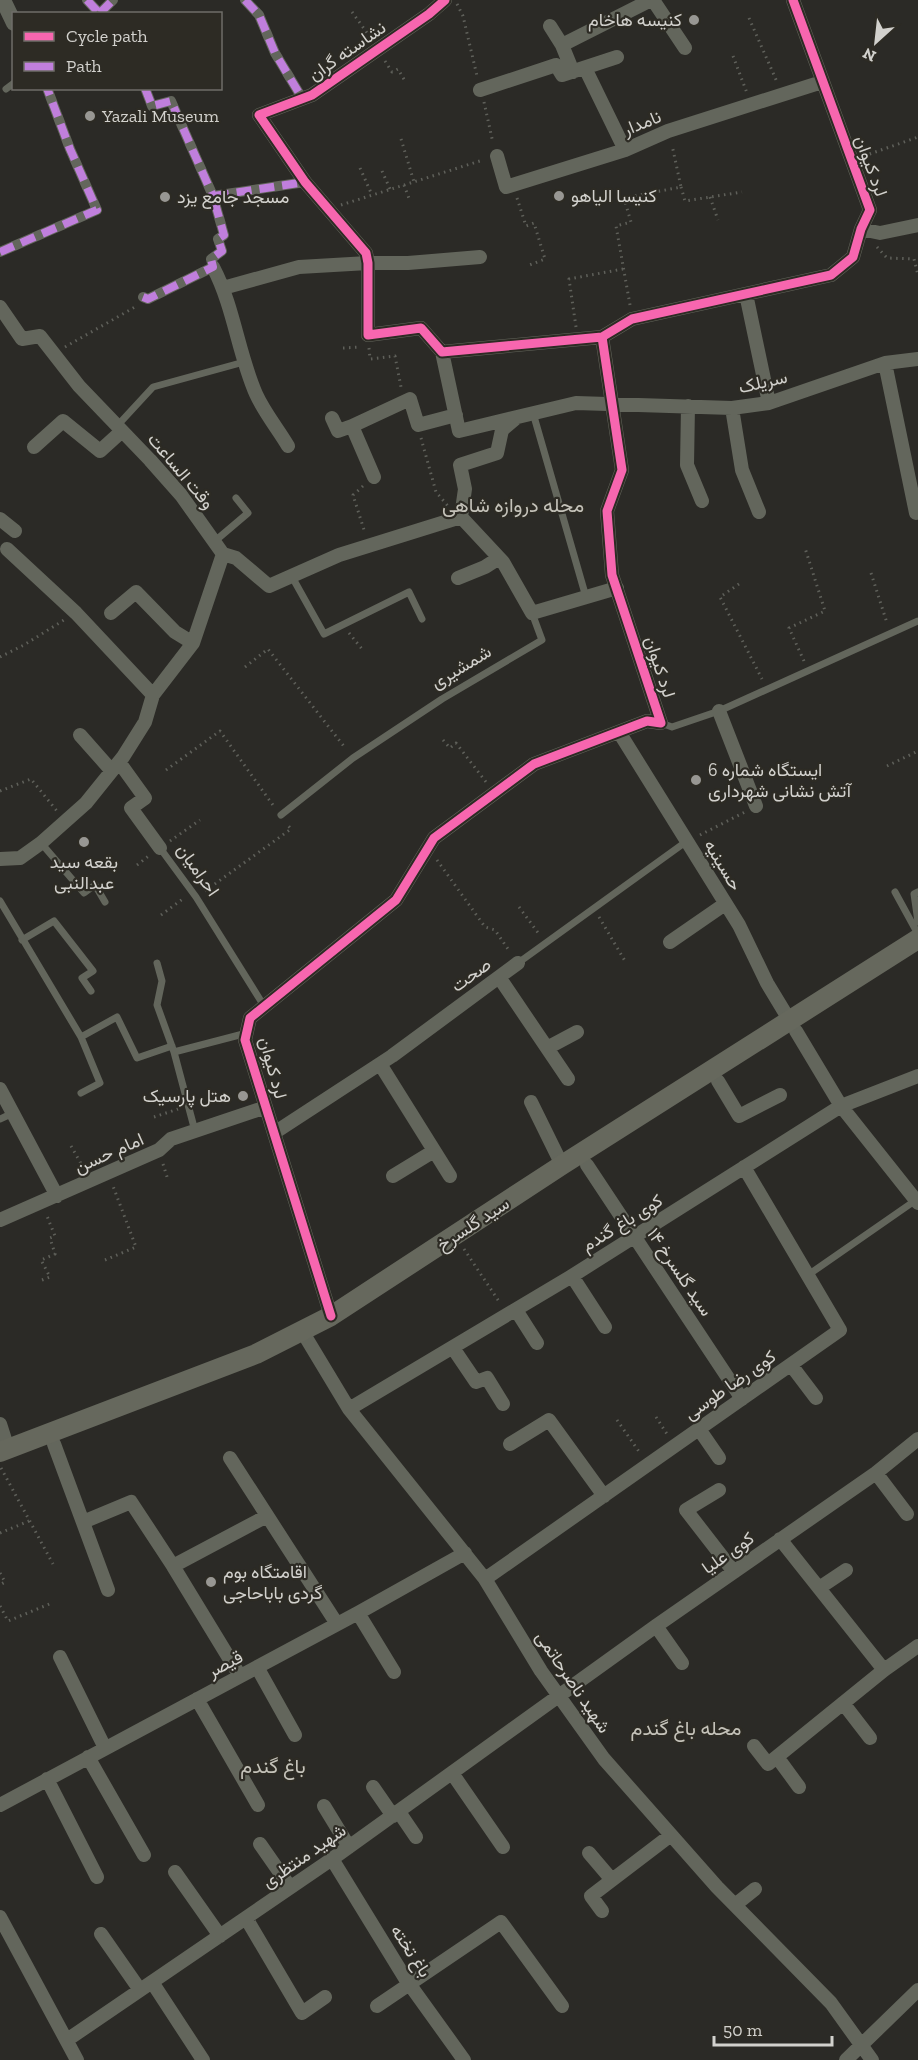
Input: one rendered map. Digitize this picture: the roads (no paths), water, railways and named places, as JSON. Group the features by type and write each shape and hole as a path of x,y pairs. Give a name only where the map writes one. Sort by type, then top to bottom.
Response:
{"main road":[{"name":"سید گلسرخ","path":"2,1458 305,1336 333,1322 462,1246 718,1081 918,939"},
{"name":"سید گلسرخ","path":"333,1322 562,1165 918,954"},
{"name":"سید گلسرخ","path":"2,1458 54,1444 261,1366 305,1336"}],"street":[{"path":"4,0 12,18"},
{"path":"87,0 99,12"},
{"path":"101,12 113,0"},
{"path":"245,0 259,15 275,53 302,98"},
{"name":"نشاسته گران","path":"305,182 259,115 312,95 429,14 445,0"},
{"path":"562,45 652,0 685,48"},
{"name":"لرد کیوان","path":"333,1322 244,1040 250,1018 396,900 434,838 534,764 647,721 662,723 612,575 607,511 621,470 603,337 632,319 831,275 854,256 861,229 870,210 793,0"},
{"path":"550,26 579,70 625,150"},
{"path":"480,90 556,65 562,75 617,57"},
{"name":"نامدار","path":"497,156 506,187 625,150 668,131 822,82"},
{"path":"0,252 97,210 70,149 48,90"},
{"path":"146,90 152,106 171,100 213,196 224,235 218,239 222,251 211,260 213,267 223,288 244,362 257,396 288,446"},
{"path":"213,196 305,182 366,253 368,335 421,328 442,352 456,415 418,425 410,399 338,431 332,418"},
{"path":"861,229 880,233 918,225"},
{"path":"223,288 299,267 480,257"},
{"path":"145,298 213,267"},
{"path":"746,294 769,403"},
{"name":"وقت الساعت","path":"0,307 22,339 40,336 79,386 181,495 223,554"},
{"path":"442,352 603,337"},
{"name":"سریلک","path":"456,415 459,431 576,403 732,408 769,403 885,363 918,359"},
{"path":"885,363 916,513"},
{"path":"688,406 687,465 702,501"},
{"path":"732,408 742,470 759,512"},
{"path":"0,859 20,858 41,843 86,803 115,766 145,722 153,695 193,644 223,554 236,558 268,586 339,555 461,517 465,489 460,465 497,453 502,430 518,417"},
{"path":"34,447 63,421 100,451 119,428"},
{"path":"352,426 374,477"},
{"name":"شمشیری","path":"461,517 500,558 532,613"},
{"path":"0,519 15,531"},
{"path":"7,549 76,613 95,626 153,695"},
{"path":"458,578 500,558"},
{"path":"532,613 617,588"},
{"path":"111,613 136,592 175,632 193,644"},
{"path":"719,711 756,806"},
{"name":"حسینیه","path":"619,732 725,904 841,1106 917,1201"},
{"path":"80,735 115,766"},
{"name":"احرامیان","path":"115,766 145,798 131,808 160,848"},
{"path":"670,942 725,904"},
{"name":"صحت","path":"274,1133 380,1064 518,963"},
{"path":"499,976 568,1079"},
{"path":"547,1048 577,1032"},
{"path":"380,1064 450,1176"},
{"name":"کوی باغ گندم","path":"349,1409 572,1276 841,1106 918,1076"},
{"path":"718,1081 739,1116 780,1095"},
{"path":"0,1089 6,1116 57,1196"},
{"path":"531,1102 562,1165"},
{"name":"امام حسن","path":"0,1220 159,1150 171,1139 266,1107"},
{"path":"393,1176 434,1151"},
{"name":"سید گلسرخ ۱۴","path":"587,1165 742,1399"},
{"name":"کوی رضا طوسی","path":"485,1579 840,1330 744,1167"},
{"path":"572,1276 605,1326"},
{"path":"512,1312 537,1342"},
{"name":"شهید ناصرحاتمی","path":"305,1336 349,1409 485,1579 541,1671 604,1759 735,1905 831,2003 872,2060"},
{"path":"453,1348 476,1382 487,1378 503,1404"},
{"path":"791,1365 816,1398"},
{"path":"510,1444 549,1420 604,1496"},
{"path":"0,1424 2,1458"},
{"path":"699,1429 720,1458"},
{"name":"کوی علیا","path":"559,1696 876,1473 918,1440"},
{"path":"54,1444 108,1590"},
{"path":"230,1458 337,1624"},
{"path":"876,1473 907,1514"},
{"path":"719,1490 686,1510 734,1572"},
{"path":"83,1522 131,1502 174,1566 240,1676"},
{"path":"174,1566 267,1516"},
{"path":"780,1539 884,1670"},
{"name":"قیصر","path":"0,1805 465,1553"},
{"path":"819,1588 846,1570"},
{"path":"358,1613 394,1672"},
{"path":"656,1626 682,1663"},
{"path":"754,1746 768,1764 884,1670 918,1646"},
{"path":"60,1657 105,1748"},
{"path":"257,1667 295,1735"},
{"name":"شهید منتظری","path":"66,2040 332,1859 559,1696"},
{"path":"196,1699 258,1805"},
{"path":"843,1703 870,1738"},
{"path":"88,1757 144,1855"},
{"path":"777,1757 799,1787"},
{"path":"452,1773 502,1847"},
{"path":"47,1779 97,1877"},
{"path":"373,1787 416,1838"},
{"path":"324,1806 349,1847"},
{"path":"602,1911 591,1896 671,1835"},
{"path":"260,1844 290,1887"},
{"path":"589,1854 612,1880"},
{"name":"باغ تخته","path":"332,1859 410,1984 464,2060"},
{"path":"175,1872 220,1936"},
{"path":"735,1905 755,1889"},
{"path":"0,1917 77,2060"},
{"path":"246,1918 302,2013 325,1996"},
{"path":"378,2006 501,1923 562,2006"},
{"path":"101,1934 140,1990"},
{"path":"152,1982 203,2060"},
{"path":"846,2060 918,1990"}],"lane":[{"path":"6,89 12,84"},
{"path":"119,428 153,387 244,362"},
{"path":"533,413 586,597"},
{"path":"215,542 248,513 236,498"},
{"path":"291,575 324,634 409,592 422,619"},
{"name":"شمشیری","path":"280,815 353,758 442,699 542,640 532,613"},
{"path":"662,723 672,727 719,711 918,621"},
{"name":"صحت","path":"518,963 687,841"},
{"path":"41,843 84,893 95,885 105,902"},
{"name":"احرامیان","path":"160,848 194,895 265,1007"},
{"path":"895,892 918,934"},
{"path":"918,892 914,894 918,922"},
{"path":"0,901 81,1037 100,1083 81,1093"},
{"path":"22,940 54,921 93,972 82,978 91,991"},
{"path":"157,963 162,981 157,1005 173,1049 195,1131"},
{"path":"81,1037 117,1017 137,1058 247,1033"},
{"path":"807,1275 917,1201"}],"place":[{"name":"کنیسه هاخام","path":"694,20"},
{"name":"Yazali Museum","path":"90,116"},
{"name":"کنیسا الیاهو","path":"559,196"},
{"name":"مسجد جامع یزد","path":"165,197"},
{"name":"ایستگاه شماره 6 آتش نشانی شهرداری","path":"696,780"},
{"name":"بقعه سید عبدالنبی","path":"84,842"},
{"name":"هتل پارسیک","path":"243,1096"},
{"name":"اقامتگاه بوم گردی باباحاجی","path":"211,1582"}],"district":[{"name":"محله دروازه شاهی","path":"513,505"},
{"name":"محله باغ گندم","path":"686,1728"},
{"name":"باغ گندم","path":"273,1766"}]}
